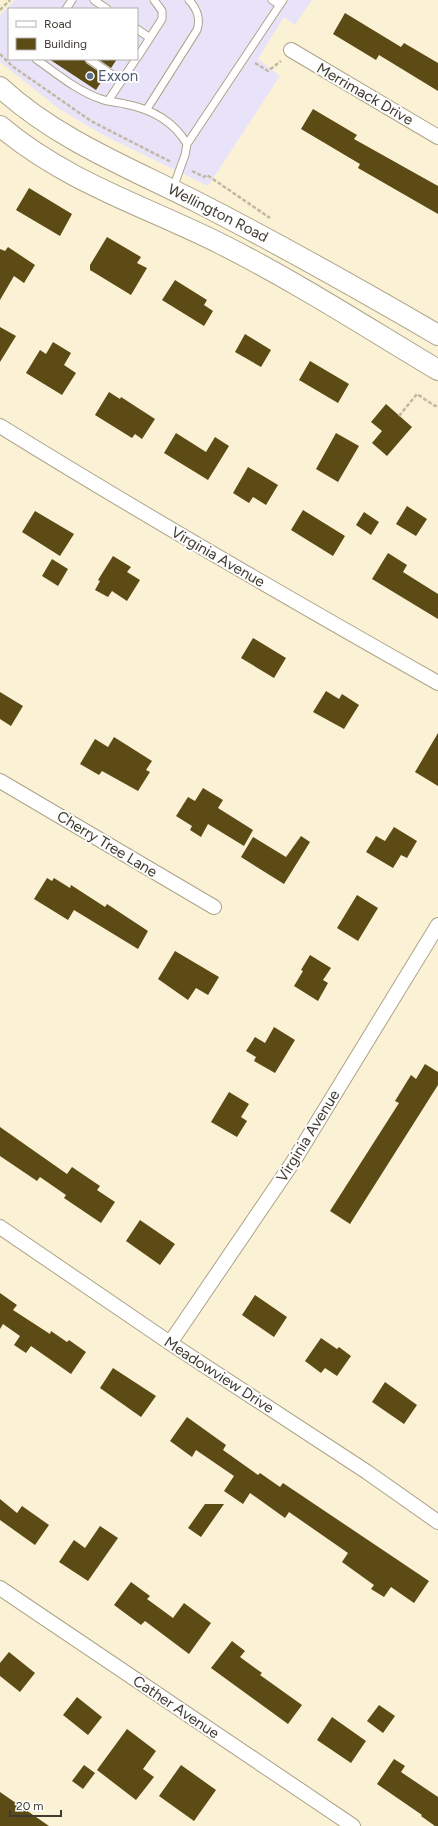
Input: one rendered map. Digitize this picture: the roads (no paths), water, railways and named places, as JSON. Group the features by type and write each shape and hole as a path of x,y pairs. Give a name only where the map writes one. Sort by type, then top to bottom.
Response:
{"main road":[{"name":"Wellington Road","path":"0,87 40,118 77,141 271,240 438,335"},
{"name":"Wellington Road","path":"0,126 38,154 80,179 118,198 221,244 291,283 438,370"}],"street":[{"name":"Merrimack Drive","path":"291,50 438,137"},
{"name":"Virginia Avenue","path":"0,426 112,495 274,590 438,683"},
{"name":"Cherry Tree Lane","path":"0,781 214,907"},
{"name":"Virginia Avenue","path":"170,1343 293,1162 438,924"},
{"name":"Meadowview Drive","path":"0,1227 170,1343 367,1472 438,1522"},
{"name":"Cather Avenue","path":"0,1588 353,1826"}],"lane":[{"path":"94,0 106,8"},
{"path":"138,56 162,19 162,11 154,0"},
{"path":"147,109 197,30 199,19 197,12 189,0"},
{"path":"172,190 187,144 281,2 272,0"},
{"path":"138,30 150,38"},
{"path":"37,60 83,91 101,100 147,109 171,124 187,144"},
{"path":"90,60 121,81"},
{"path":"108,101 136,60"}],"place":[{"name":"Exxon","path":"90,76"}]}
